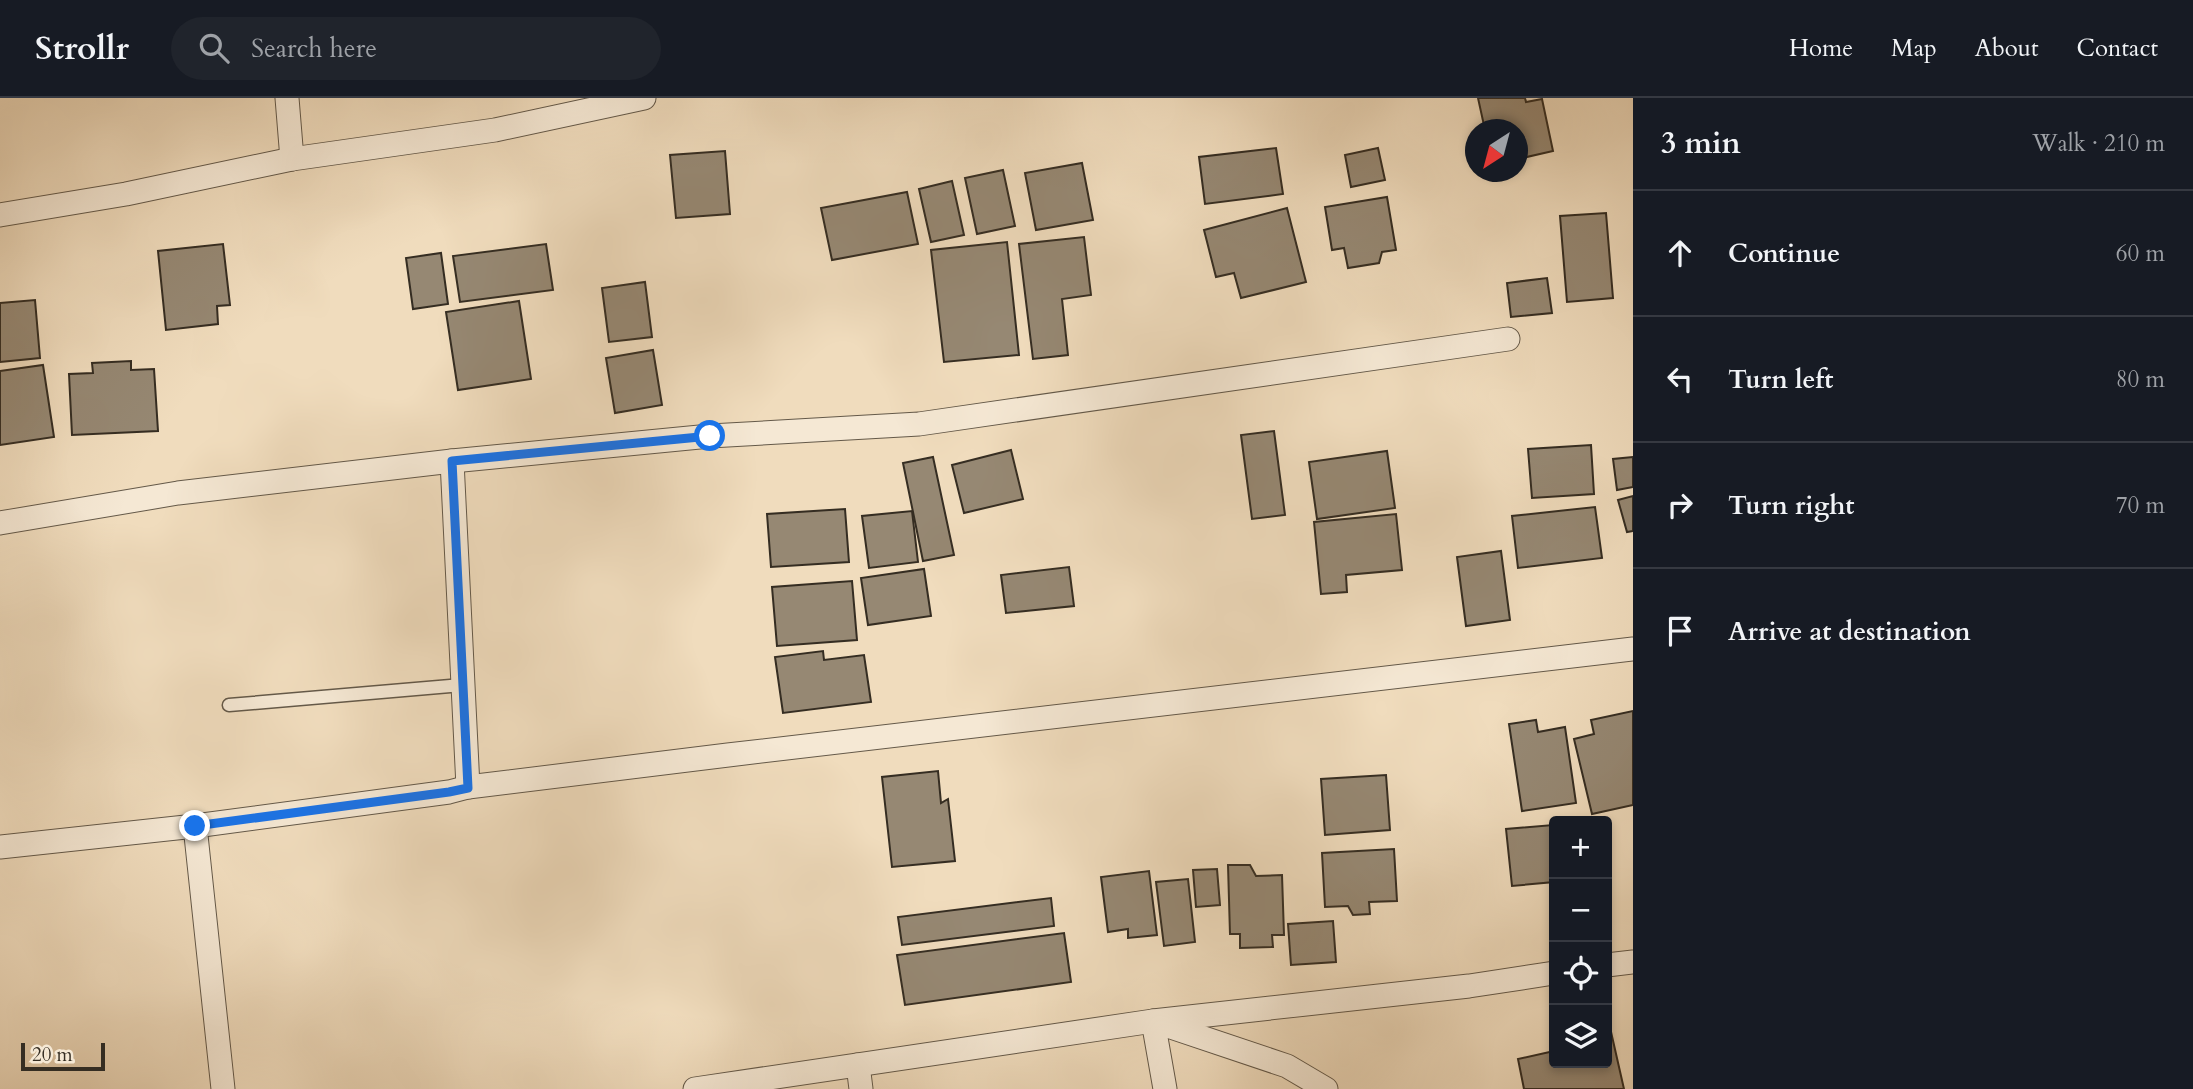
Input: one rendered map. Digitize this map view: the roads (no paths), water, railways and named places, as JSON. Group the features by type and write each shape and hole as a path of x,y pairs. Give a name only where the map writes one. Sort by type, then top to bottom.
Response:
{"street":[{"path":"287,98 292,159"},
{"path":"0,215 126,194 292,159 495,130 638,99"},
{"path":"0,523 178,493 452,461 710,436 919,424 1508,339"},
{"path":"452,461 468,788"},
{"path":"0,847 195,826 741,753 1633,649"},
{"path":"195,826 223,1089"},
{"path":"1612,964 1633,962"},
{"path":"695,1089 1153,1021 1469,986 1549,974"},
{"path":"1153,1021 1165,1089"},
{"path":"1153,1021 1287,1066 1326,1089"},
{"path":"858,1065 862,1089"}],"lane":[{"path":"229,705 463,685"}]}
